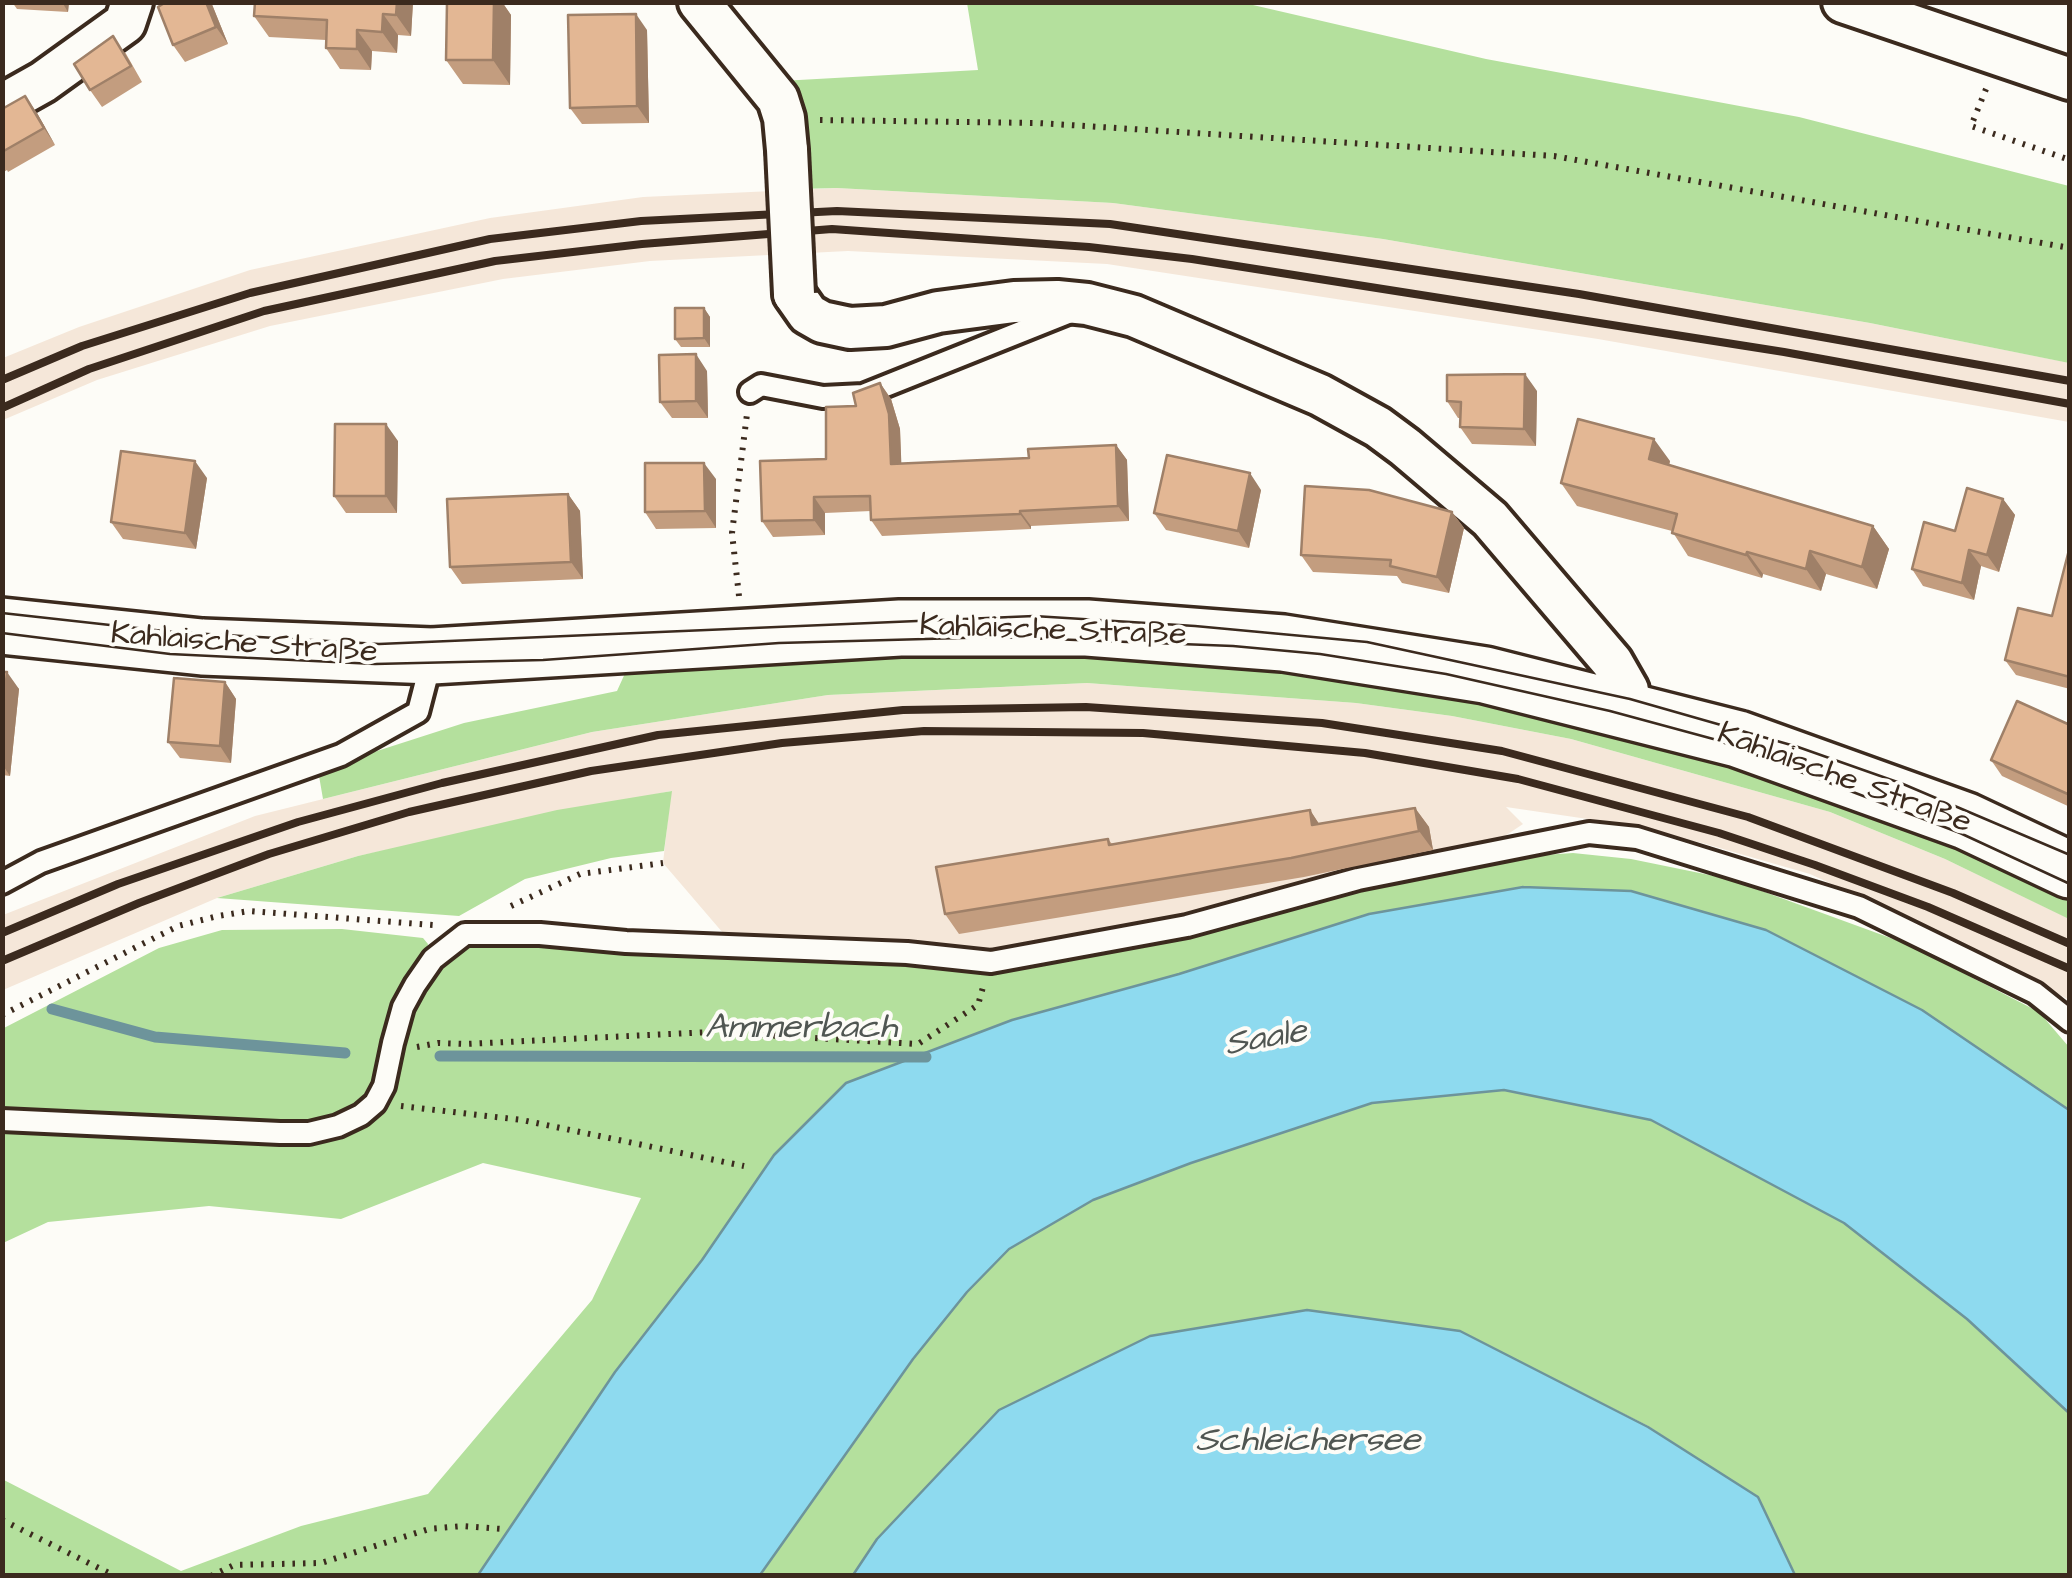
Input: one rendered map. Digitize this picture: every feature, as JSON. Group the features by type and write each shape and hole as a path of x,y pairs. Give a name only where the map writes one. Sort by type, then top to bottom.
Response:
{"main road":[{"name":"Kahlaische Straße","path":"2,626 202,647 432,656 900,628 1087,628 1283,642 1485,675 1738,739 1953,817 2070,870"}],"street":[{"path":"2,106 43,82 125,23 132,2"},
{"path":"698,2 768,85 786,134 794,294 808,314 822,322 850,328 886,326 938,312 1014,302 1057,300 1087,304 1134,316 1287,379 1348,410 1405,446 1490,519 1623,679 1630,699 1629,710"},
{"path":"1843,2 2070,79"}],"lane":[{"path":"750,392 760,384 823,397 863,394 1062,318 1087,304"},
{"path":"2,883 42,862 341,754 418,712 432,656"},
{"path":"2,1120 309,1133 338,1126 375,1103 384,1086 403,1007 433,960 466,934 540,934 991,962 1187,926 1358,879 1589,833 1637,838 1859,906 2035,993 2070,1021"},
{"path":"2035,993 2070,1034"}],"path":[{"path":"2000,54 1972,126 2070,160"},
{"path":"786,134 1038,123 1554,156 2070,248"},
{"path":"742,637 732,533 750,392"},
{"path":"2,1015 178,926 218,916 249,911 447,926 466,934 524,898 580,874 662,863"},
{"path":"392,1042 420,1047 438,1042 711,1032 918,1044 978,1005 991,962"},
{"path":"375,1103 522,1120 744,1166"},
{"path":"2,1520 116,1576"},
{"path":"211,1576 234,1564 321,1563 429,1529 502,1529"}],"shaded area":[{"path":"837,188 1113,203 1383,239 1870,323 2070,363 2069,422 1598,339 1107,264 848,251 650,261 503,279 270,326 97,380 3,420 3,358 79,327 250,270 490,218 643,197"},
{"path":"1087,683 1356,703 1452,716 1571,739 1830,812 1945,859 2070,919 2069,1000 2001,962 1810,874 1702,843 1608,822 1506,807 1523,824 1493,844 991,962 735,947 663,863 671,791 358,856 217,898 3,990 3,915 255,816 592,732 828,695"}],"green space":[{"path":"1240,2 1486,59 1799,117 2069,186 2069,363 1870,323 1383,239 1113,203 799,189 781,81 978,70 967,3"},
{"path":"1091,652 1240,661 1461,693 1790,777 2069,891 2069,919 1945,859 1830,812 1571,739 1452,716 1356,703 1087,683 828,695 592,732 323,799 318,770 464,723 617,691 627,669 803,657"},
{"path":"672,791 664,851 611,858 525,879 459,916 217,898 358,856 557,810"},
{"path":"1573,853 1631,859 1729,879 1907,944 2039,1012 2069,1047 2069,1110 1922,1010 1766,930 1179,974 1012,1020 774,1155 702,1260 615,1372 478,1575 3,1575 2,1479 181,1571 301,1526 428,1494 592,1300 641,1198 483,1163 341,1219 209,1206 48,1222 3,1243 3,1129 279,1142 382,1109 393,1090 402,1044 423,989 440,966 457,952 503,935 991,962 1456,861"},
{"path":"342,929 423,938 428,944 395,1004 376,1082 355,1107 308,1123 3,1110 2,1029 159,948 222,930"},
{"path":"1504,1090 1651,1120 1844,1223 1967,1319 2069,1413 2069,1575 1795,1575 1757,1497 1648,1426 1460,1331 1307,1310 1150,1336 877,1539 853,1575 760,1576 913,1359 967,1292 1009,1249 1093,1200 1372,1103"}],"water":[{"name":"Saale","path":"1523,887 1631,891 1766,930 1922,1010 2069,1110 2069,1413 1967,1319 1844,1223 1651,1120 1504,1090 1372,1103 1093,1200 1009,1249 967,1292 913,1359 760,1575 478,1575 615,1372 702,1260 774,1155 846,1083 1012,1020 1179,974 1369,914"},
{"name":"Schleichersee","path":"1307,1310 1460,1331 1648,1427 1758,1497 1795,1575 853,1575 877,1539 999,1410 1150,1336"}],"building":[{"path":"166,2 206,2 216,27 173,45 158,7"},
{"path":"255,2 397,2 396,15 383,14 382,32 357,30 357,49 326,48 327,20 254,16"},
{"path":"447,2 494,2 493,60 446,60"},
{"path":"636,14 637,106 570,108 568,15"},
{"path":"113,36 131,66 90,90 74,64"},
{"path":"25,96 44,128 2,152 2,109"},
{"path":"675,308 704,308 704,338 675,339"},
{"path":"696,354 696,401 660,402 659,355"},
{"path":"1525,374 1524,429 1460,427 1461,402 1447,401 1447,375"},
{"path":"880,383 889,414 891,464 1029,458 1028,449 1116,445 1118,506 871,520 870,496 814,497 814,520 762,521 760,461 826,459 826,407 856,406 853,393"},
{"path":"1578,419 1654,439 1649,459 1873,526 1862,567 1810,551 1806,569 1747,552 1746,555 1672,533 1677,514 1561,483"},
{"path":"335,424 386,424 386,496 334,496"},
{"path":"121,451 195,461 185,533 111,522"},
{"path":"1167,455 1250,473 1238,531 1154,513"},
{"path":"645,463 704,463 705,511 645,512"},
{"path":"1305,486 1369,490 1452,512 1437,577 1390,566 1391,560 1301,555"},
{"path":"1967,488 2003,499 1987,555 1969,550 1962,583 1912,569 1924,522 1955,531"},
{"path":"568,494 571,562 450,567 447,499"},
{"path":"2070,546 2070,677 2005,660 2018,608 2052,616"},
{"path":"2,672 7,672 2,720"},
{"path":"174,678 225,682 220,746 168,742"},
{"path":"2017,701 2070,725 2070,795 1991,760"},
{"path":"1415,808 1419,831 1291,858 945,914 936,867 1108,839 1109,845 1310,810 1312,825"}],"waterway":[{"name":"Ammerbach","path":"52,1009 155,1037 345,1053"},
{"name":"Ammerbach","path":"440,1056 926,1057"}],"tram line":[{"path":"2,613 173,632 379,644 1034,616 1367,642 1630,699 1798,747 1903,784 2070,855"},
{"path":"2,633 170,654 375,664 543,660 779,643 998,637 1233,646 1320,654 1446,674 1717,740 1960,833 2070,884"}],"railway":[{"path":"2,380 82,346 250,293 490,239 641,221 837,211 1110,224 1579,294 2070,381"},
{"path":"2,408 89,369 264,311 495,261 642,244 832,229 1089,247 1192,259 1784,352 2070,404"},
{"path":"2,933 118,884 298,822 442,783 658,735 903,710 1086,707 1322,723 1502,751 1748,817 1953,893 2070,944"},
{"path":"2,961 269,854 409,812 591,771 782,743 924,731 1143,733 1365,753 1518,779 1719,833 1815,865 1928,907 2070,969"}]}
